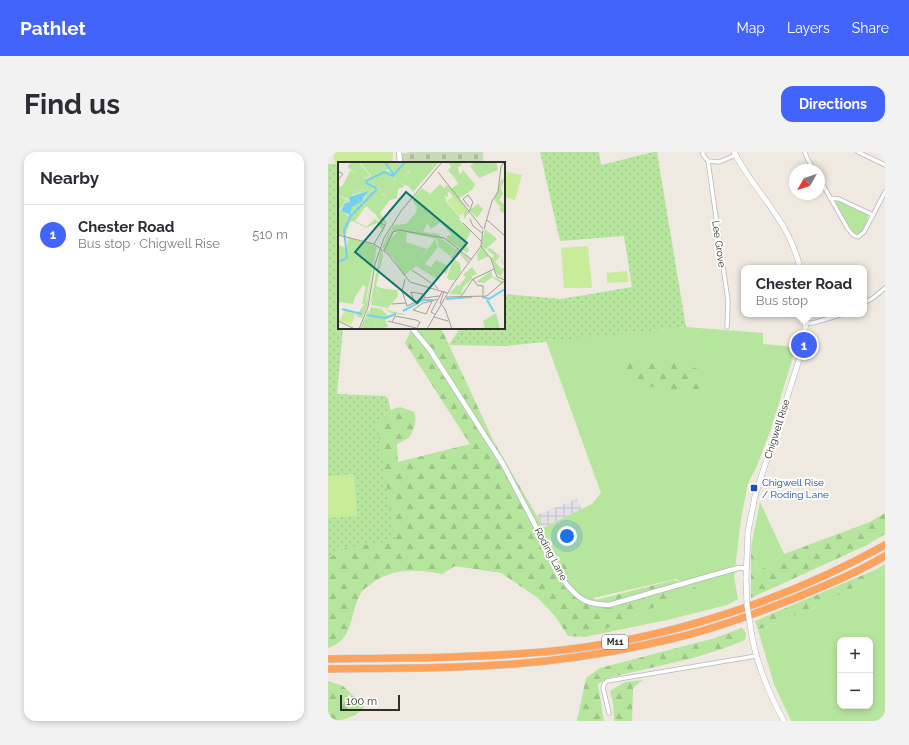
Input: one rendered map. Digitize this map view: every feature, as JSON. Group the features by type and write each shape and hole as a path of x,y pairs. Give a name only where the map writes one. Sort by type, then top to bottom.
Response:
{"highway":[{"name":"M11","path":"328,659 456,657 536,652 592,646 628,639 695,623 765,600 811,582 862,558 885,545"},
{"name":"M11","path":"328,669 456,667 544,661 632,648 725,624 765,610 854,572 885,556"}],"main road":[{"path":"735,154 786,230 799,265"},
{"name":"Chigwell Rise","path":"746,568 748,532 756,496 801,354 806,323 805,317"},
{"path":"746,568 748,605 756,656 769,692 784,721"}],"street":[{"path":"399,152 400,162"},
{"name":"Lee Grove","path":"702,152 708,161 728,301 727,327"},
{"path":"805,152 810,164"},
{"path":"858,152 885,165"},
{"path":"708,161 719,162 735,154"},
{"path":"825,189 853,235 858,237 864,232 885,192"},
{"path":"830,198 839,199 873,215"},
{"path":"867,301 885,288"},
{"path":"806,323 813,323 832,317"},
{"name":"Roding Lane","path":"413,329 430,350 502,464 566,584 576,595 586,602 597,605 609,605 738,568 746,568"},
{"path":"609,712 603,688 607,681 756,656"}],"shaded area":[{"path":"577,499 583,514 543,528 537,515"}],"green space":[{"path":"334,152 393,161 338,162 338,329 343,329 337,394 386,396 390,410 387,418 376,419 395,540 345,548 328,558 328,164 335,164"},
{"path":"334,152 393,152 392,162 338,162 338,166 335,164"},
{"path":"410,152 483,152 483,162 402,162 401,154"},
{"path":"540,152 599,152 601,165 657,152 686,327 505,346 449,345 459,329 505,329 505,294 561,299 632,287 624,236 560,241"},
{"path":"505,171 522,175 515,200 505,197"},
{"path":"838,200 866,213 868,216 865,226 859,234 853,235 834,204"},
{"path":"588,246 592,288 564,288 561,248"},
{"path":"627,271 628,282 607,283 607,273"},
{"path":"686,327 763,333 763,344 796,347 771,429 756,468 748,483 741,519 734,577 738,599 727,605 667,620 589,636 697,588 676,579 593,598 576,584 543,528 592,504 601,493 546,341"},
{"path":"412,329 442,330 493,440 576,584 596,600 674,580 697,588 587,637 568,636 555,616 538,598 501,573 455,566 442,574 423,571 396,572 379,579 363,590 347,633 336,644 328,648 328,558 345,548 337,394 388,398 390,410 400,407 414,412 415,423 409,438 397,444 398,462 470,444 405,343"},
{"path":"672,359 698,369 704,393 688,394 656,386 642,389 623,371 625,362"},
{"path":"354,474 357,516 328,518 328,476"},
{"path":"760,502 784,554 759,571 751,547"},
{"path":"885,513 885,534 867,545 751,598 751,547 759,571 784,554 870,522"},
{"path":"885,564 885,570 854,587 823,603 758,630 755,621 877,569"},
{"path":"885,570 885,721 791,721 774,684 758,630 807,610"},
{"path":"742,628 746,633 745,640 722,649 693,658 608,678 598,684 604,721 577,721 586,678 600,668 715,638"},
{"path":"643,680 633,688 632,721 614,721 613,703 610,691 625,682"},
{"path":"328,681 343,686 364,706 361,710 348,718 328,721"}],"place":[{"name":"Chester Road","path":"804,345"},
{"name":"Chigwell Rise / Roding Lane","path":"754,488"}]}
